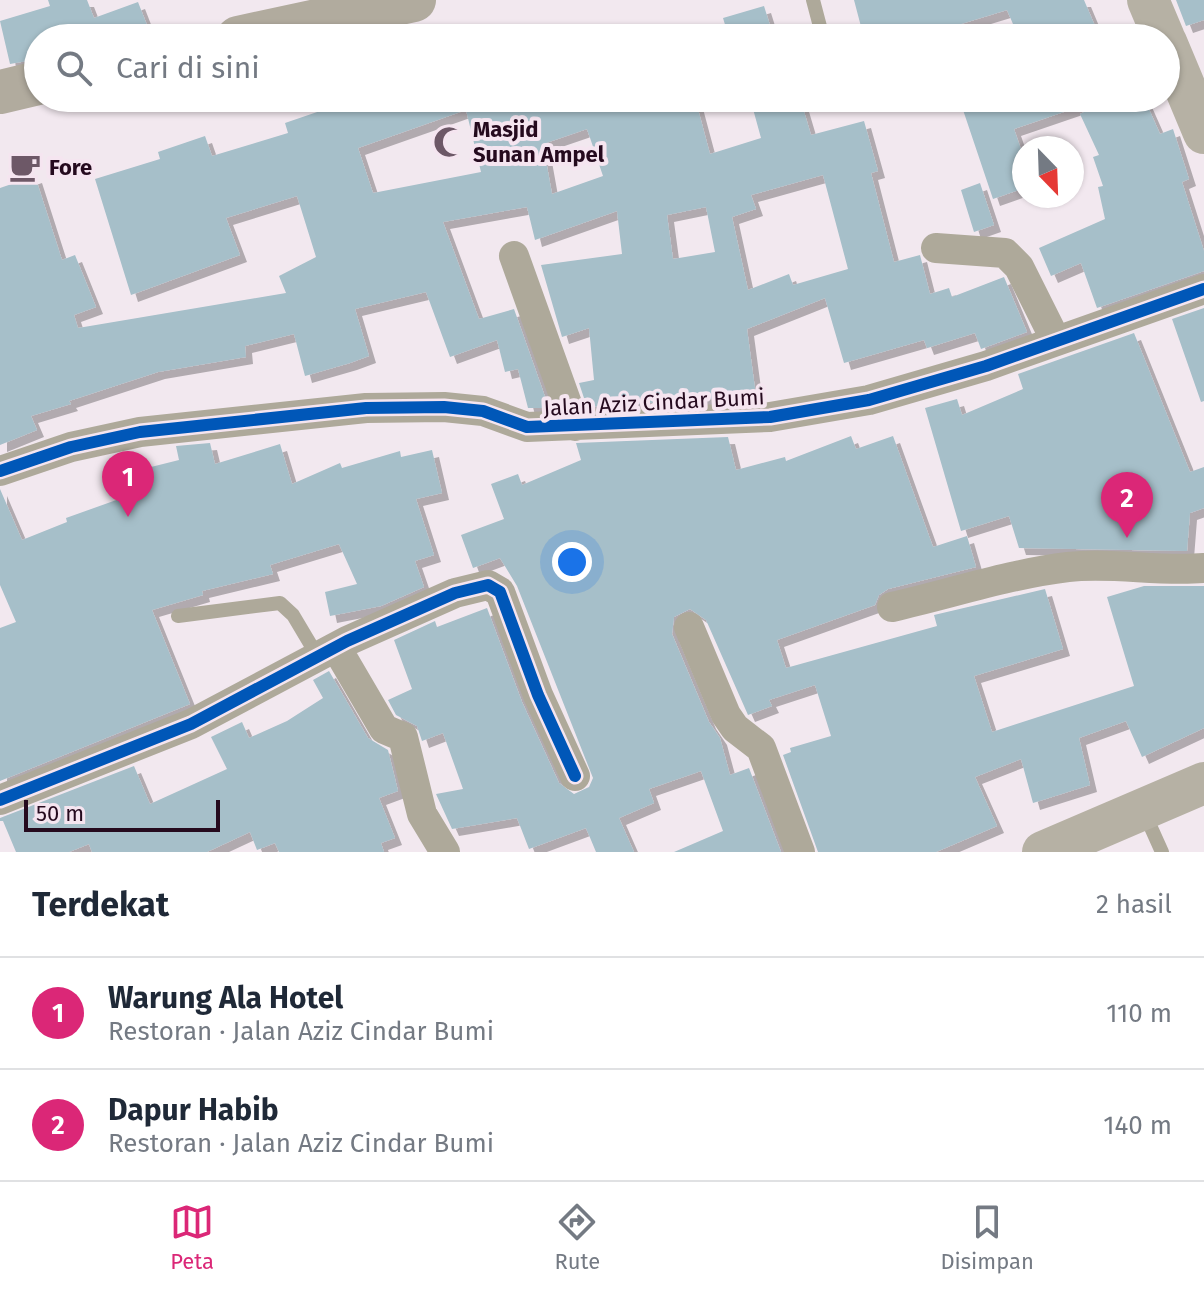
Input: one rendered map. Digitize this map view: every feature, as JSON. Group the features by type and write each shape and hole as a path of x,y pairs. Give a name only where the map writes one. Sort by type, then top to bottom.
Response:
{"main road":[{"path":"303,24 414,0"},
{"path":"0,92 24,86"}],"street":[{"path":"1148,0 1158,24"},
{"path":"1180,76 1204,133"},
{"path":"936,248 1005,253 1019,267 1056,341"},
{"path":"514,256 575,426"},
{"name":"Jalan Aziz Cindar Bumi","path":"0,471 71,447 140,432 366,408 444,407 483,411 527,427 770,417 823,409 957,375 1204,289"},
{"path":"892,607 1066,567 1110,566 1166,571 1204,568"},
{"path":"0,800 191,724 327,652 455,593 488,585 500,592 538,695 575,776"},
{"path":"689,627 726,715 735,728 761,748 800,852"},
{"path":"327,652 384,729 403,737 422,814 445,852"},
{"path":"1043,852 1204,783"}],"lane":[{"path":"813,0 819,24"},
{"path":"178,616 280,603 327,652"},
{"path":"1142,810 1162,852"}],"building":[{"path":"48,0 87,0 94,18 138,2 147,24 24,24 24,62 10,64 0,21 50,6"},
{"path":"854,0 1084,0 1094,24 1013,24 1007,10 961,24 860,24"},
{"path":"1176,0 1204,0 1204,20 1186,26"},
{"path":"764,6 770,24 725,24 723,18"},
{"path":"317,112 460,112 358,148 373,193 481,172 466,112 699,112 710,154 761,138 754,112 804,112 811,135 864,121 878,171 871,173 894,262 920,255 930,294 949,288 952,297 1004,277 1027,332 981,349 975,333 927,348 924,340 844,363 825,298 747,329 756,396 587,407 579,383 594,380 589,328 562,337 541,265 622,254 617,211 535,240 527,207 443,222 479,319 514,309 549,408 528,408 518,369 505,372 497,340 450,357 426,292 355,309 369,356 350,363 305,376 294,334 245,346 246,357 158,372 69,401 71,404 31,416 37,430 0,445 0,188 35,176 62,260 75,255 96,307 74,315 78,328 286,293 279,276 316,257 297,196 226,218 240,255 131,295 95,179 160,159 158,152 205,136 212,156 288,133 285,123","holes":["587,129 603,176 552,194 543,144","823,175 848,269 793,285 789,274 748,290 732,217 756,209 751,195","706,207 715,252 673,259 667,215"]},
{"path":"964,112 1064,112 1014,129 1016,136 1012,136 1012,192 993,199"},
{"path":"1150,112 1160,134 1173,129 1189,179 1182,182 1204,251 1204,271 1097,308 1081,263 1051,276 1039,248 1105,219 1098,187 1103,186 1093,157 1099,155 1080,114"},
{"path":"980,183 994,225 974,232 961,190"},
{"path":"1204,308 1204,401 1201,402 1172,319"},
{"path":"1134,333 1190,472 1204,467 1204,508 1190,513 1187,551 1019,548 1009,516 961,531 925,408 957,399 962,415 1023,389 1018,374"},
{"path":"851,436 856,449 893,436 933,547 967,536 976,567 888,589 879,595 875,605 777,640 786,668 937,626 934,615 1045,589 1063,649 974,676 992,732 1134,686 1107,597 1144,586 1204,586 1204,728 1142,757 1126,721 1079,738 1090,785 1033,803 1021,759 975,777 997,826 936,852 818,852 783,755 791,752 790,748 831,736 815,685 769,700 772,706 748,715 706,620 690,609 674,617 672,634 709,722 720,738 730,775 749,768 781,852 674,852 723,831 701,771 649,789 654,803 619,818 634,852 596,852 586,828 529,849 517,818 452,829 436,794 463,789 443,733 422,741 417,726 396,715 388,700 412,689 394,640 435,621 437,627 487,608 522,702 559,783 574,794 589,787 593,778 517,586 500,558 473,568 461,535 504,519 491,484 518,474 522,485 581,460 576,443 728,437 736,470 785,457 786,461"},
{"path":"210,443 215,464 280,444 292,484 340,463 342,468 400,451 401,457 432,450 442,493 416,499 434,555 415,561 424,587 381,606 330,616 325,592 357,584 339,544 270,565 273,574 202,591 203,595 152,610 190,704 0,781 0,628 16,622 0,585 0,489 22,540 67,522 66,518 136,493 131,472 179,460 176,446"},
{"path":"329,671 368,738 388,750 398,791 379,798 395,838 381,843 384,852 279,852 275,843 257,850 250,832 207,852 92,852 89,844 69,852 16,852 3,821 0,821 0,818 134,766 150,804 227,769 211,737 242,722 249,738 287,721 323,698 313,680"}],"cycle path":[{"path":"0,471 71,447 140,432 366,408 444,407 483,411 527,427 770,417 869,400 986,366 1204,289"},
{"path":"0,800 191,724 347,641 455,593 488,585 500,592 538,695 575,776"}],"place":[{"name":"Masjid Sunan Ampel","path":"449,142"},
{"name":"Fore","path":"25,167"},
{"name":"Warung Ala Hotel","path":"128,517"},
{"name":"Dapur Habib","path":"1127,538"}]}
